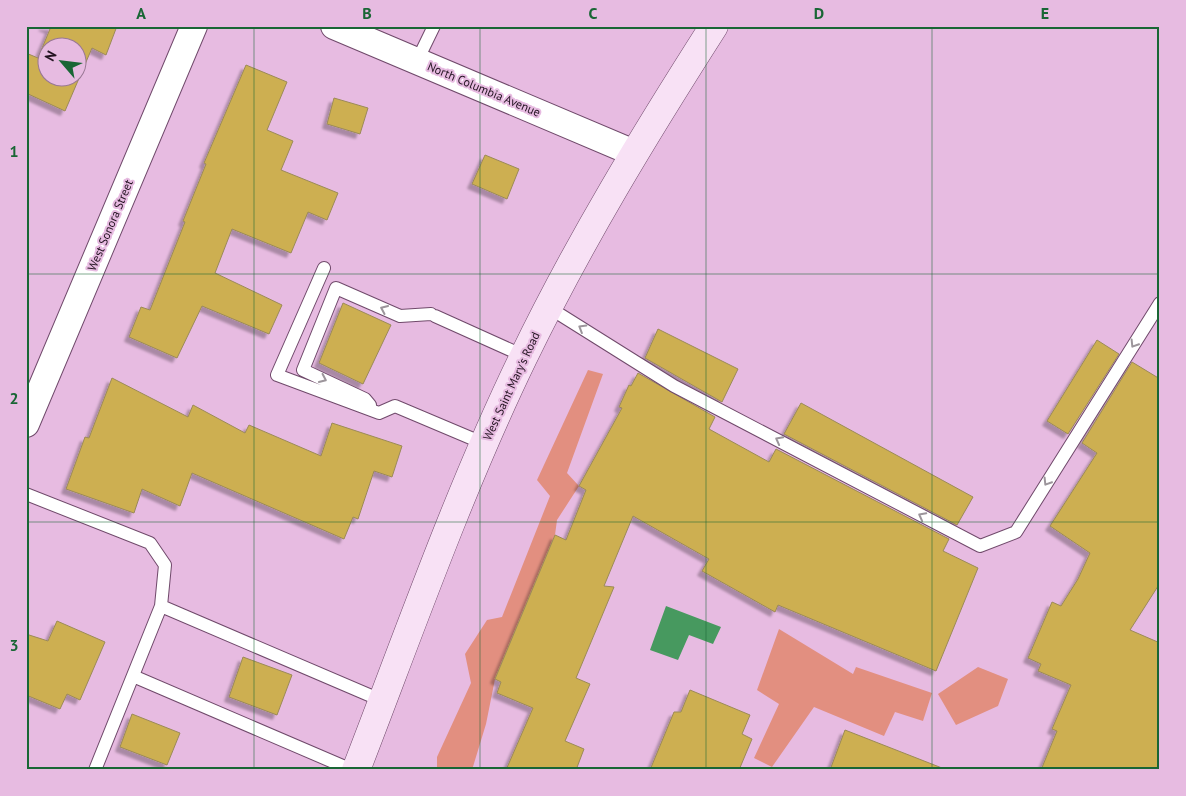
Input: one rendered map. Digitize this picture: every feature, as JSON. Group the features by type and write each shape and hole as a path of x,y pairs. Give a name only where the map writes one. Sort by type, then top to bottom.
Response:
{"main road":[{"name":"West Saint Mary's Road","path":"354,770 485,444 524,356 594,220 713,27"}],"street":[{"name":"West Sonora Street","path":"26,424 194,26"},
{"name":"North Columbia Avenue","path":"334,26 634,153"}],"lane":[{"path":"417,61 434,26"},
{"path":"324,268 277,375 379,413 395,406 485,444"},
{"path":"374,411 365,399 303,370 336,288 400,316 433,315 524,356"},
{"path":"548,308 674,386 980,546 1016,532 1160,303"},
{"path":"26,494 150,543 165,565 161,606 95,770"},
{"path":"161,606 383,700"},
{"path":"133,676 354,770"}],"shaded area":[{"path":"588,370 603,374 567,473 579,486 557,520 555,535 495,679 486,724 472,770 437,770 437,757 471,683 465,654 487,620 502,617 550,496 537,480"},
{"path":"666,606 721,627 713,644 689,635 678,660 650,650"},
{"path":"779,629 853,674 856,667 932,693 923,721 895,712 884,736 814,707 772,767 754,758 779,704 757,690"},
{"path":"978,667 1008,679 998,706 956,725 938,694"}],"building":[{"path":"43,26 117,26 106,55 92,48 88,57 88,38 46,38 50,29"},
{"path":"26,53 38,58 38,88 75,88 65,111 26,93"},
{"path":"246,65 287,82 267,130 293,141 281,170 338,193 327,220 308,212 291,253 232,229 215,273 282,305 269,334 202,306 177,358 129,337 141,307 150,310 185,222 183,221 206,164 204,163"},
{"path":"334,98 368,108 360,134 327,124"},
{"path":"485,155 519,169 507,199 472,184"},
{"path":"343,303 391,325 363,384 319,363"},
{"path":"658,329 738,369 722,402 645,358"},
{"path":"1097,340 1119,354 1068,434 1047,421"},
{"path":"1132,362 1160,379 1160,583 1130,630 1160,643 1160,770 1041,770 1057,731 1052,729 1071,685 1038,671 1041,664 1028,658 1052,602 1061,606 1078,579 1090,553 1050,526 1097,453 1082,443"},
{"path":"638,373 715,417 709,429 769,462 776,449 949,539 943,551 978,568 936,671 778,605 775,612 702,571 709,559 633,516 604,586 614,587 576,678 590,684 565,741 584,749 576,770 506,770 533,708 497,693 501,682 495,679 555,535 566,540 586,490 579,486 622,408 619,407 629,385 631,386"},
{"path":"112,378 188,417 193,405 245,433 249,425 321,456 332,423 402,446 392,477 374,471 358,519 353,517 344,539 192,473 180,506 142,489 134,513 66,489 85,437 89,438"},
{"path":"801,403 973,497 957,525 784,434"},
{"path":"57,621 105,642 80,700 67,694 60,709 26,695 26,634 48,641"},
{"path":"243,657 292,675 277,715 229,697"},
{"path":"690,690 750,715 742,734 752,739 739,770 650,770 674,712 681,712"},
{"path":"132,714 180,733 167,765 120,747"},
{"path":"845,730 942,768 942,770 830,770"}]}
